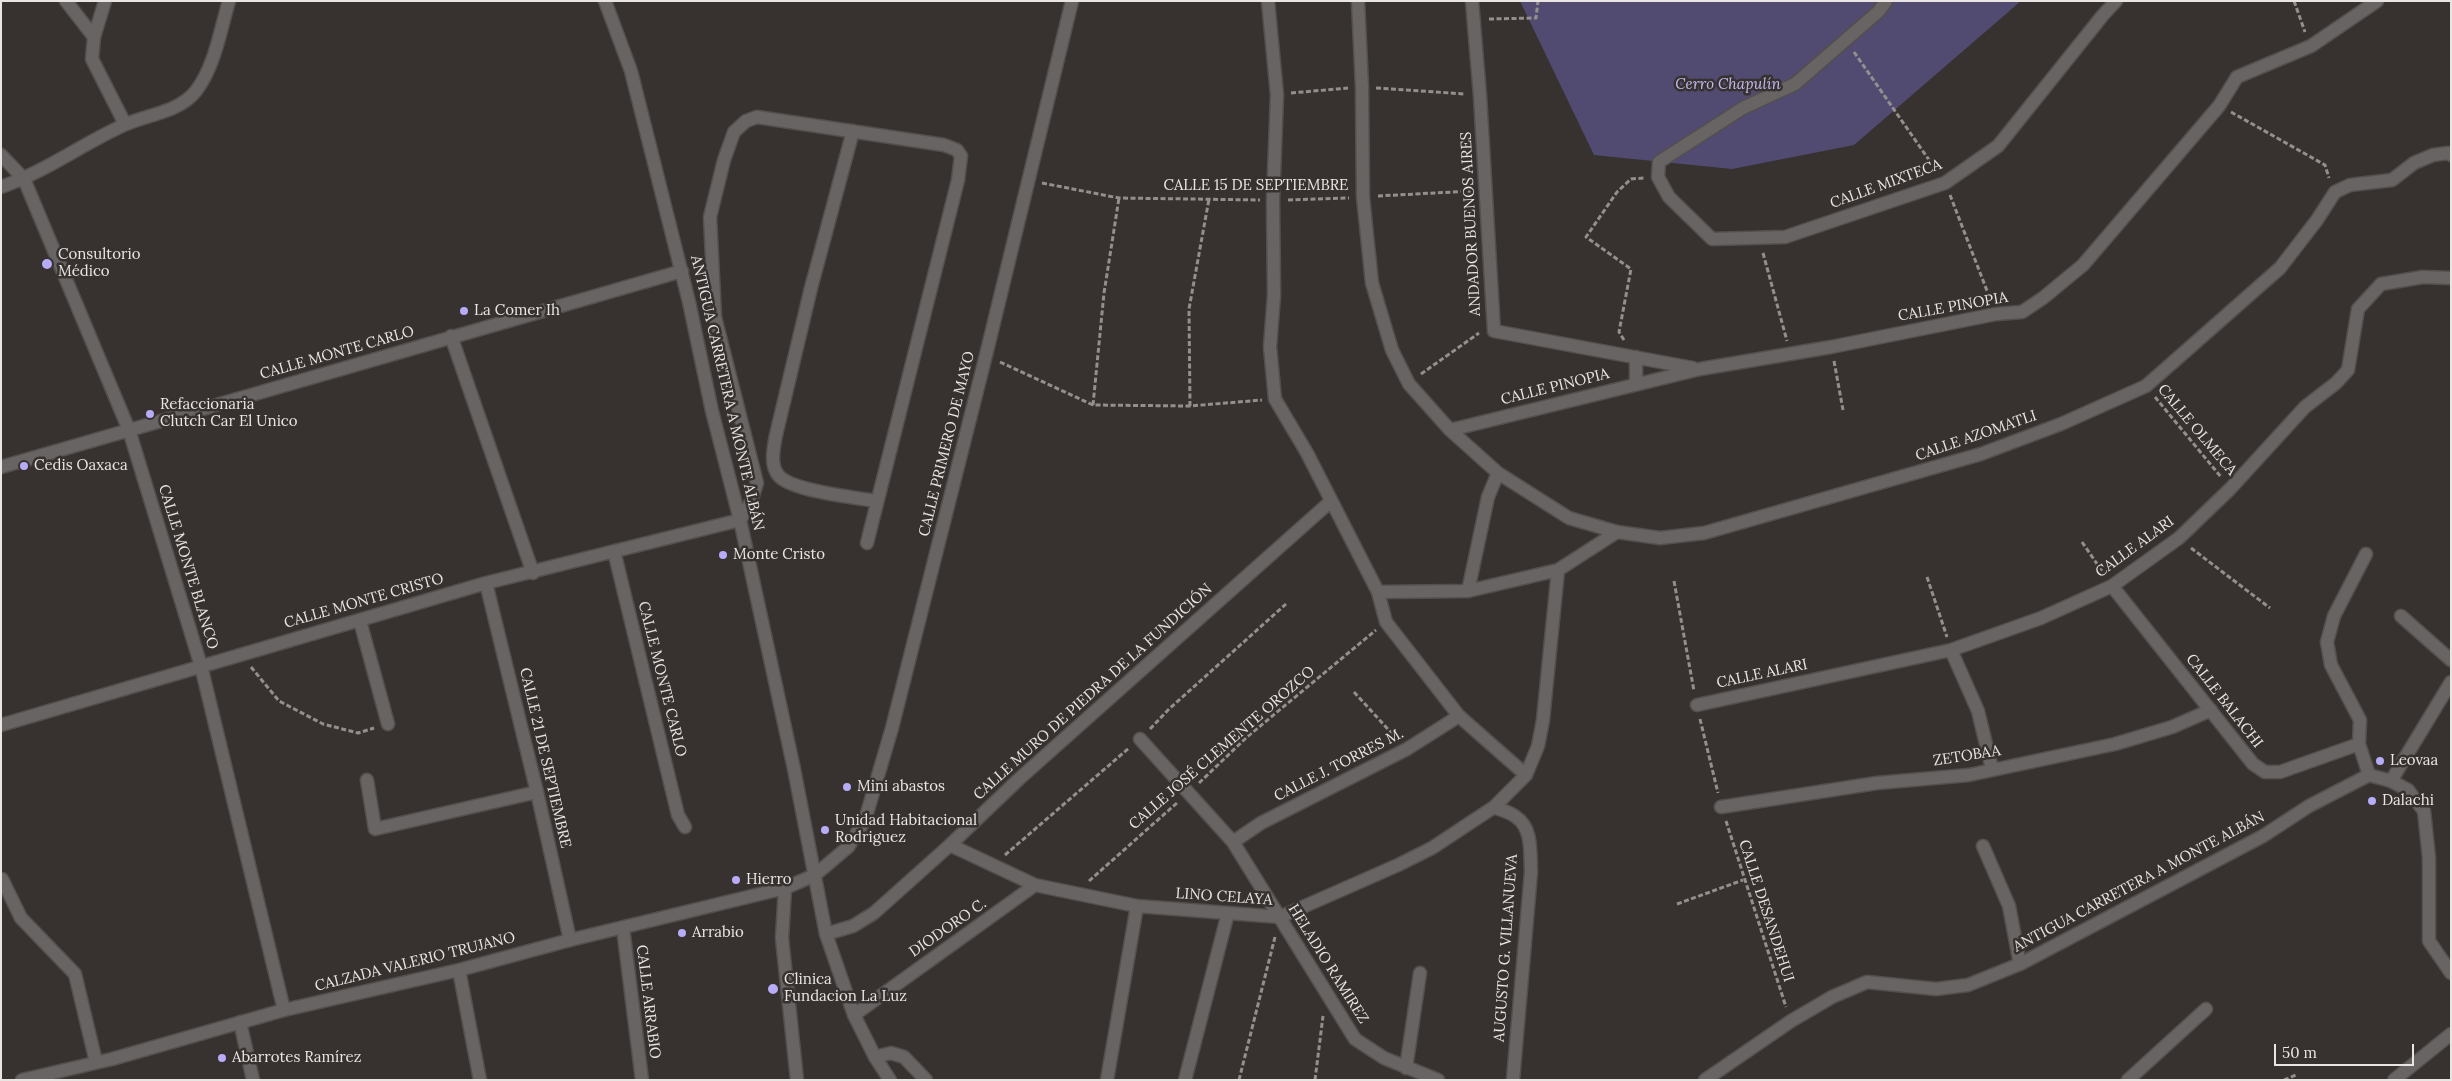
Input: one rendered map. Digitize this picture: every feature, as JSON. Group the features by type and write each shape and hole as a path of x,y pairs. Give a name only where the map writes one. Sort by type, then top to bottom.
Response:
{"street":[{"path":"66,1 94,38"},
{"path":"105,1 94,38 92,59 125,124"},
{"path":"1,187 24,179 125,124 174,108 195,92 211,65 229,1"},
{"name":"ANTIGUA CARRETERA A MONTE ALBÁN","path":"605,1 631,71 682,271 712,411 740,520 826,934 854,1015 875,1057 890,1080"},
{"name":"CALLE PRIMERO DE MAYO","path":"815,874 848,848 865,820 892,728 1030,180 1072,1"},
{"path":"1268,1 1277,94 1274,295 1270,347 1275,399 1308,453 1330,502 1378,592 1386,622 1459,716 1526,775 1538,746 1543,720 1558,570"},
{"name":"CALLE AZOMATLI","path":"1358,1 1362,87 1363,197 1372,283 1392,350 1409,384 1450,430 1498,473 1569,518 1617,532 1660,538 1704,533 1981,454 2061,424 2146,386 2280,268 2317,220 2335,192"},
{"name":"ANDADOR BUENOS AIRES","path":"1472,1 1480,96 1494,331 1700,369"},
{"path":"1658,177 1658,162 1743,108 1795,84 1880,11 1886,1"},
{"name":"CALLE MIXTECA","path":"1658,177 1669,197 1712,239 1785,238 1945,183 1998,146 2116,1"},
{"name":"CALLE PINOPIA","path":"1450,430 1636,383 1700,369 1790,352 1831,347 1996,314 2022,312 2043,298 2083,265 2219,106 2237,77 2311,46 2377,1"},
{"path":"740,520 751,502 757,483 715,317 710,217 724,160 734,132 746,121 757,117 944,146 957,150 961,156 958,180 867,543"},
{"path":"853,131 811,288 784,402 773,452 774,467 779,477 794,485 878,501"},
{"path":"2335,192 2350,185 2392,180 2414,163 2433,155 2448,153 2451,155"},
{"name":"CALLE MONTE BLANCO","path":"1,154 24,179 129,430 202,666 284,1010"},
{"name":"CALLE MONTE CARLO","path":"1,467 682,271"},
{"name":"CALLE ALARI","path":"1697,704 1951,650 2041,618 2112,586 2178,538 2230,489 2305,406 2336,383 2348,370 2358,310 2381,284 2423,277 2451,278"},
{"path":"451,336 533,572"},
{"path":"1636,357 1636,383"},
{"path":"1468,591 1488,497 1498,473"},
{"name":"CALLE MURO DE PIEDRA DE LA FUNDICIÓN","path":"826,934 853,926 874,913 950,845 1019,779 1330,502"},
{"name":"CALLE MONTE CRISTO","path":"1,725 240,653 360,621 486,583 740,520"},
{"path":"1378,592 1468,591 1558,570 1617,532"},
{"name":"CALLE MONTE CARLO","path":"614,551 678,815 685,826"},
{"path":"2366,554 2334,616 2326,642 2331,664 2360,720 2359,744 2369,775 2391,781 2408,790 2424,811 2429,858 2428,941 2451,973"},
{"name":"CALLE 21 DE SEPTIEMBRE","path":"486,583 537,792 570,940"},
{"name":"CALLE BALACHI","path":"2112,586 2253,764 2265,772 2280,772 2359,744"},
{"path":"2400,616 2451,660"},
{"path":"360,621 388,724"},
{"path":"1951,650 1978,711 1992,770"},
{"path":"2391,781 2451,682"},
{"name":"ZETOBAA","path":"1721,807 1877,783 1969,775 2115,744 2172,727 2210,710"},
{"name":"CALLE J. TORRES M.","path":"1233,842 1261,823 1406,749 1459,716"},
{"name":"HELADIO RAMIREZ","path":"1140,739 1233,842 1355,1039 1384,1058 1438,1080"},
{"name":"LINO CELAYA","path":"950,845 1035,885 1137,906 1280,917 1432,848 1494,807 1526,775"},
{"name":"ANTIGUA CARRETERA A MONTE ALBÁN","path":"1705,1080 1790,1021 1832,997 1867,982 1936,989 1968,984 2020,964 2263,836 2309,806 2369,775"},
{"path":"367,780 375,829 537,792"},
{"name":"AUGUSTO G. VILLANUEVA","path":"1494,807 1516,816 1525,827 1530,844 1530,872 1513,1080"},
{"path":"1983,846 2009,906 2020,964"},
{"name":"CALZADA VALERIO TRUJANO","path":"22,1080 96,1062 284,1010 458,970 570,940 785,888 815,874"},
{"path":"2,879 21,918 75,974 96,1062"},
{"name":"DIODORO C.","path":"854,1015 1035,885"},
{"path":"785,888 782,938 797,1080"},
{"path":"1107,1080 1137,906"},
{"path":"1185,1080 1228,913"},
{"name":"CALLE ARRABIO","path":"623,928 642,1080"},
{"path":"458,970 480,1080"},
{"path":"1406,1068 1420,973"},
{"path":"2128,1080 2206,1009"},
{"path":"240,1022 253,1080"},
{"path":"2394,1080 2451,1034"},
{"path":"875,1057 891,1052 904,1057 926,1080"}],"path":[{"path":"1473,20 1536,18 1538,1"},
{"path":"2294,1 2311,46"},
{"path":"2219,106 2325,165 2335,192"},
{"path":"1636,357 1619,332 1631,269 1586,237 1603,209 1631,179 1658,177"},
{"name":"CALLE 15 DE SEPTIEMBRE","path":"1030,180 1119,198 1274,200 1485,190"},
{"path":"1093,405 1104,293 1119,198"},
{"path":"1190,406 1189,309 1210,198"},
{"path":"1759,238 1790,352"},
{"path":"1409,384 1481,331 1494,331"},
{"path":"1831,347 1844,410"},
{"path":"986,355 1093,405 1190,406 1275,399"},
{"name":"CALLE OLMECA","path":"2146,386 2230,489"},
{"path":"2178,538 2270,608"},
{"path":"2082,542 2112,586"},
{"path":"1927,577 1951,650"},
{"name":"CALLE JOSÉ CLEMENTE OROZCO","path":"1075,893 1189,793 1247,737 1386,622"},
{"path":"240,653 279,700 324,724 358,733 388,724"},
{"path":"1354,692 1406,749"},
{"name":"CALLE DESANDEHUI","path":"1721,807 1790,1021"},
{"path":"1677,904 1743,880"},
{"path":"1239,1080 1280,917"},
{"path":"1315,1080 1326,992"},
{"path":"2284,1080 2296,1075"}],"green space":[{"name":"Cerro Chapulín","path":"1520,1 2021,1 1854,145 1732,169 1594,155"}],"place":[{"name":"Consultorio Médico","path":"47,264"},
{"name":"La Comer Ih","path":"464,311"},
{"name":"Refaccionaria Clutch Car El Unico","path":"150,414"},
{"name":"Cedis Oaxaca","path":"24,466"},
{"name":"Monte Cristo","path":"723,555"},
{"name":"Leovaa","path":"2380,761"},
{"name":"Mini abastos","path":"847,787"},
{"name":"Dalachi","path":"2372,801"},
{"name":"Unidad Habitacional Rodriguez","path":"825,830"},
{"name":"Hierro","path":"736,880"},
{"name":"Arrabio","path":"682,933"},
{"name":"Clinica Fundacion La Luz","path":"773,989"},
{"name":"Abarrotes Ramírez","path":"222,1058"}]}
